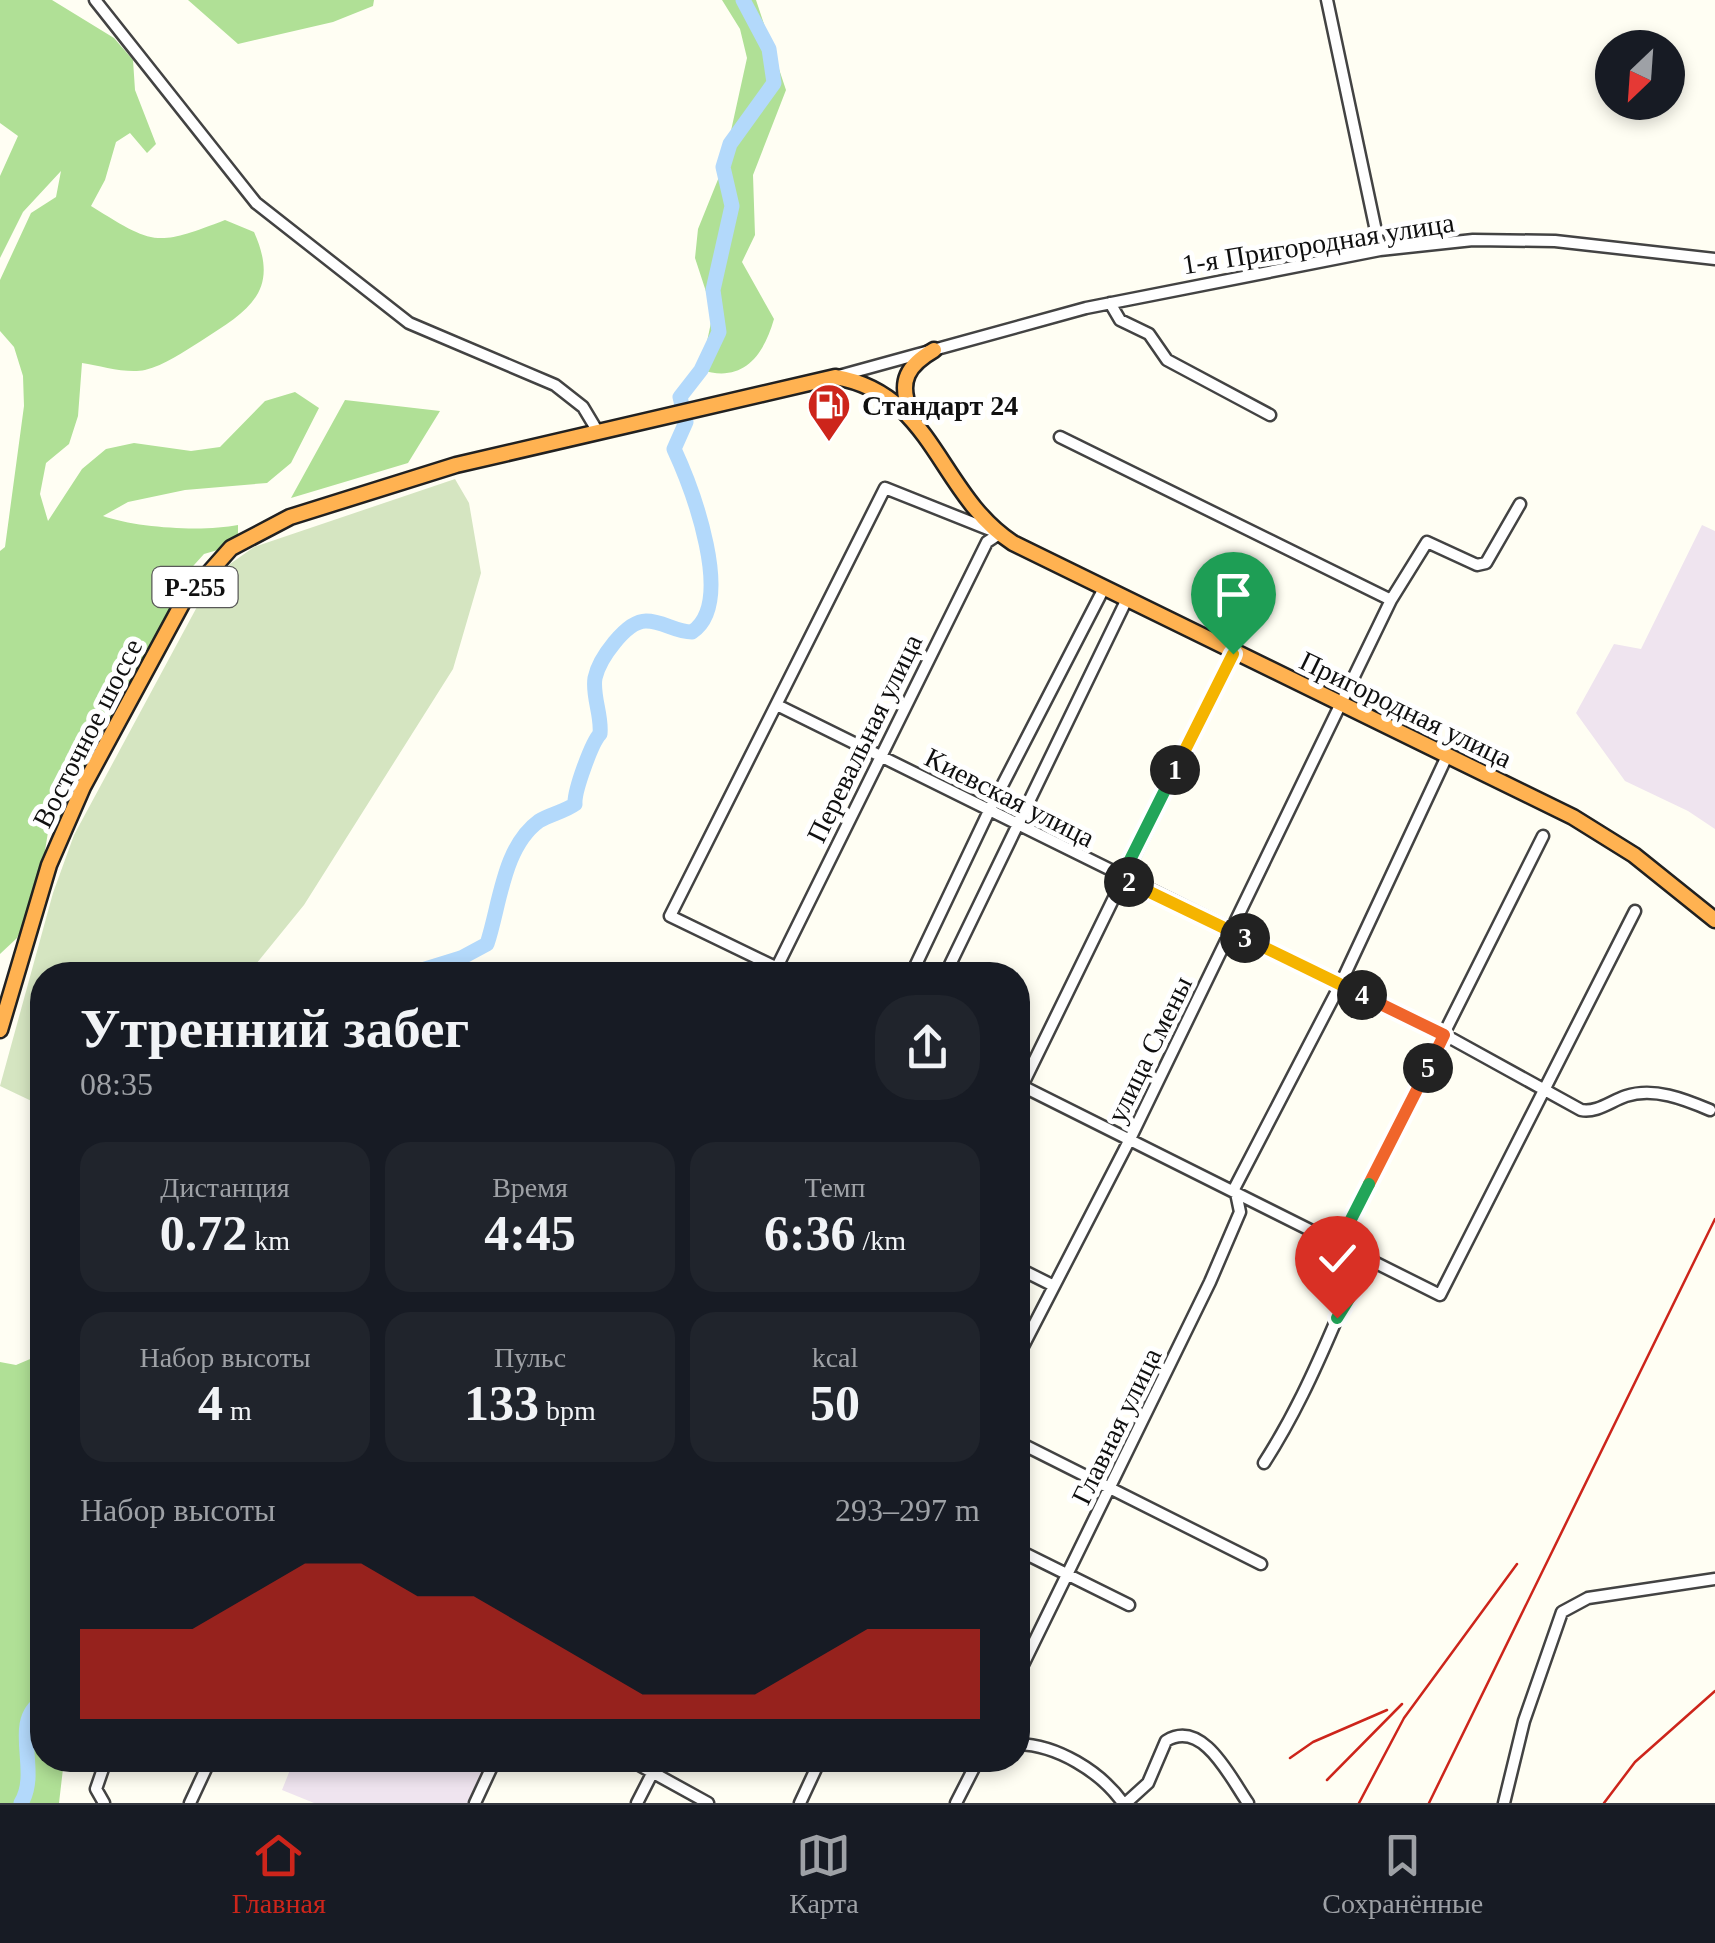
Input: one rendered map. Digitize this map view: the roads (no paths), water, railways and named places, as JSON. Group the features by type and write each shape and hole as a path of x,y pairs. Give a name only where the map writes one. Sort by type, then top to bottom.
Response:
{"highway":[{"path":"914,420 904,382 909,368 934,350"},
{"name":"Пригородная улица","path":"646,421 834,377 876,387 914,420 970,502 998,534 1126,602 1604,836 1715,920"},
{"name":"Восточное шоссе","path":"0,1030 49,864 83,788 140,675 206,574 250,535 290,517 456,465 646,421"}],"street":[{"path":"95,0 256,203 409,322 556,385 583,407 598,432"},
{"path":"1328,0 1380,250"},
{"name":"1-я Пригородная улица","path":"834,377 1110,304 1380,250 1473,240 1556,242 1715,259"},
{"path":"1110,304 1120,320 1149,334 1167,360 1270,415"},
{"path":"1060,437 1391,600"},
{"path":"764,962 670,916 885,488 998,534"},
{"path":"1341,706 1391,600 1427,542 1477,565 1486,563 1520,504"},
{"name":"Перевальная улица","path":"779,962 987,542 998,534"},
{"path":"917,962 989,811 1103,590"},
{"path":"952,962 1126,602"},
{"path":"1030,1065 1233,654"},
{"name":"Киевская улица","path":"778,705 1444,1035 1587,1112 1644,1094 1680,1098 1710,1110"},
{"name":"улица Смены","path":"1030,1331 1130,1139 1341,706"},
{"name":"Главная улица","path":"1030,1651 1227,1244 1241,1206 1234,1192 1340,984 1447,756"},
{"path":"1340,1241 1543,836"},
{"path":"1030,1090 1358,1250 1440,1295 1635,911"},
{"path":"1264,1463 1314,1376 1337,1318 1354,1290 1358,1250"},
{"path":"1030,1274 1052,1285"},
{"path":"1030,1448 1260,1564"},
{"path":"1030,1556 1128,1605"},
{"path":"1504,1803 1524,1721 1562,1612 1588,1598 1715,1578"},
{"path":"1030,1746 1050,1750 1075,1762 1124,1803 1144,1788 1166,1740 1178,1735 1194,1738 1216,1756 1248,1803"},
{"path":"100,1798 104,1772"},
{"path":"190,1803 204,1772"},
{"path":"475,1803 489,1772"},
{"path":"637,1803 653,1772 708,1803"},
{"path":"800,1803 814,1772"},
{"path":"956,1803 972,1772"}],"waterway":[{"path":"448,962 487,944 510,861 527,832 539,821 575,804 584,767 600,734 595,678 614,642 638,623 652,621 692,632 705,617 710,597 706,544 691,490 674,449 686,422 680,397 701,370 719,332 713,290 732,206 723,167 730,144 774,83 769,49 743,0"},
{"path":"21,1803 28,1777 26,1734 30,1716"}],"railway":[{"path":"1429,1803 1715,1219"},
{"path":"1359,1803 1404,1718 1517,1564"},
{"path":"1604,1803 1635,1762 1715,1691"},
{"path":"1327,1780 1402,1704"},
{"path":"1290,1758 1313,1742 1387,1710"}],"place":[{"name":"Стандарт 24","path":"829,443"}]}
